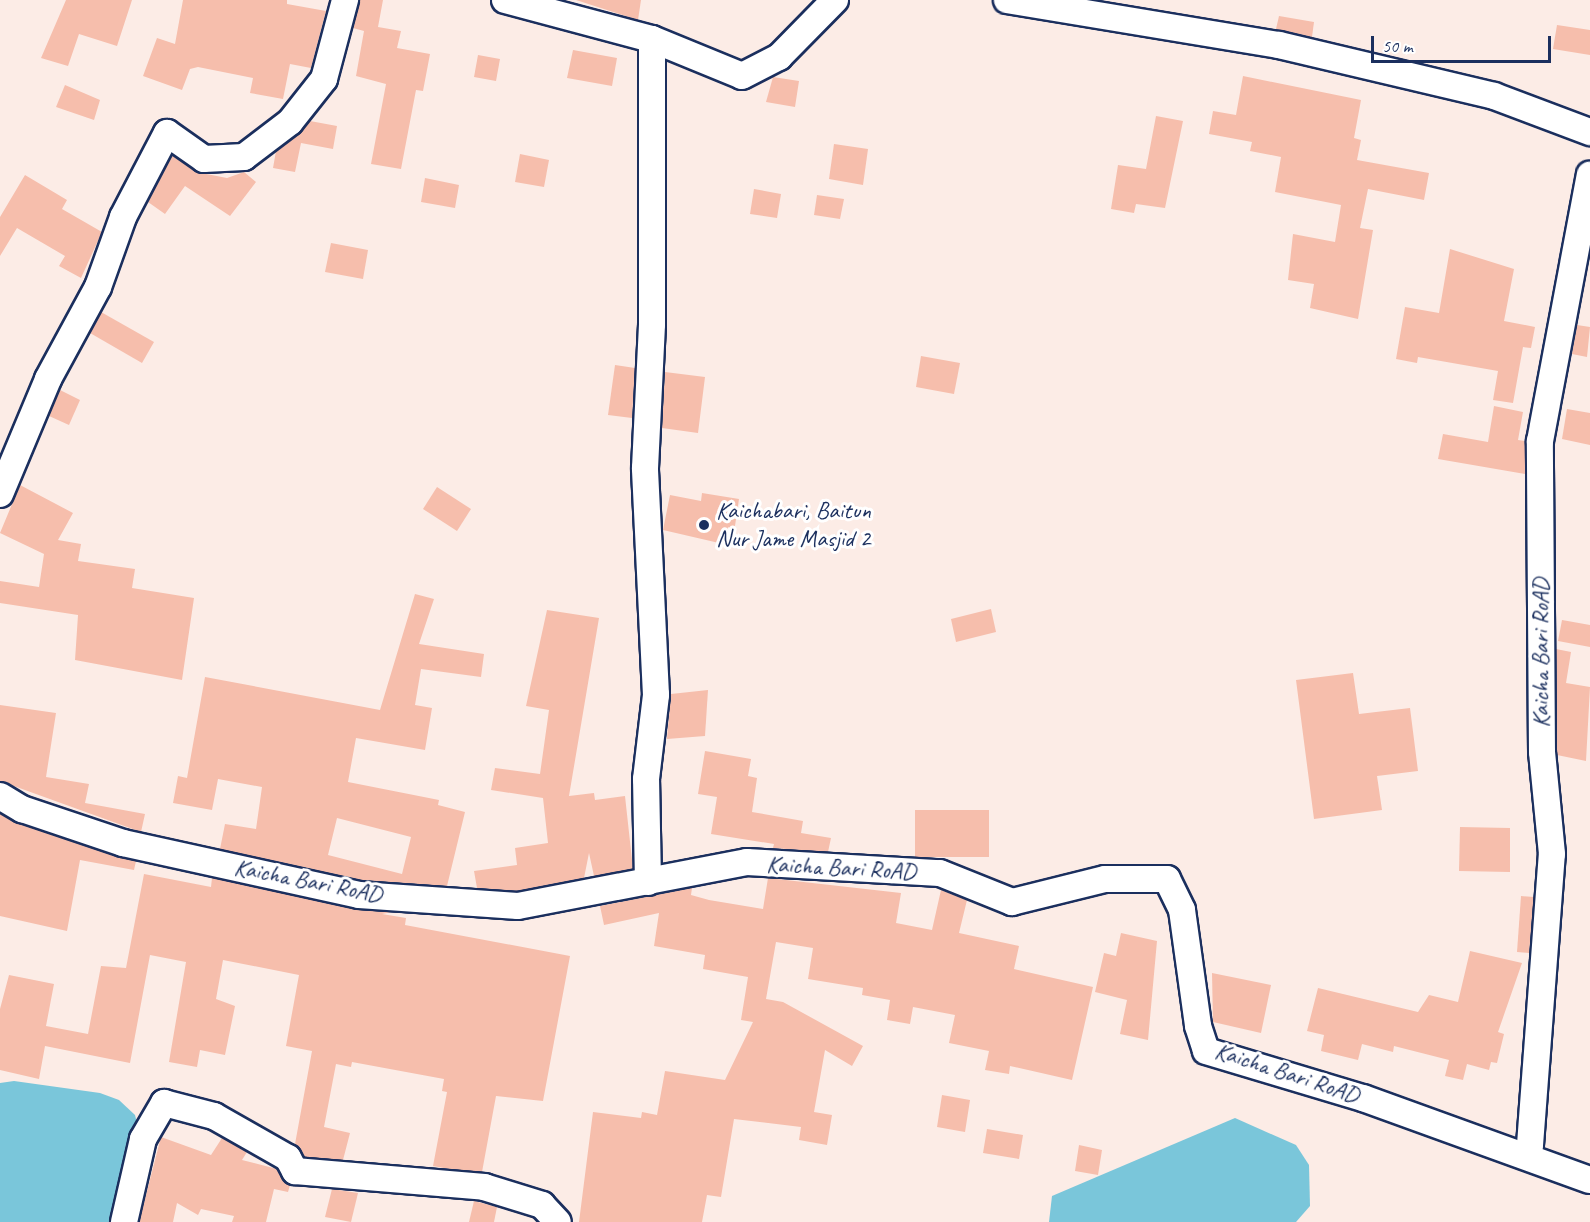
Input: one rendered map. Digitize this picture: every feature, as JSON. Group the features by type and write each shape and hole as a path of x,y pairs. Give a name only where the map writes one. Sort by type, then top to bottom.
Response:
{"street":[{"path":"0,494 48,379 98,288 123,217 167,133 204,159 244,157 263,143 290,122 324,78 345,0"},
{"path":"505,0 652,39 742,76 779,57 835,0"},
{"path":"1007,0 1279,45 1494,96 1590,132"},
{"path":"648,882 646,778 656,695 645,468 652,324 652,39"},
{"name":"Kaicha Bari RoAD","path":"0,796 22,809 123,843 359,895 518,906 747,862 940,873 1012,902 1105,879 1167,879 1182,910 1198,1026 1206,1051 1525,1154 1530,1145 1552,854 1542,752 1540,441 1590,175"},
{"path":"124,1222 143,1139 164,1103 214,1116 288,1158 295,1171 484,1187 542,1205 558,1222"},
{"path":"1525,1154 1590,1180"}],"water":[{"path":"14,1081 100,1093 119,1100 135,1115 138,1127 113,1222 0,1222 0,1083"},
{"path":"1235,1118 1296,1145 1309,1165 1310,1206 1296,1222 1049,1222 1052,1196"}],"building":[{"path":"66,0 132,0 117,46 79,34 68,66 41,58"},
{"path":"183,0 287,0 287,4 326,11 311,68 290,64 283,99 250,93 253,78 198,67 190,69 182,90 143,76 157,38 175,44"},
{"path":"360,0 383,0 378,27 401,31 397,48 430,54 423,91 416,90 401,169 371,164 386,84 356,76 364,31 353,28"},
{"path":"576,0 641,0 638,20"},
{"path":"1279,16 1314,22 1312,37 1276,29"},
{"path":"1557,25 1590,30 1590,55 1553,49"},
{"path":"573,50 617,58 612,86 567,78"},
{"path":"478,55 500,59 496,81 474,77"},
{"path":"1243,76 1361,100 1354,138 1361,140 1357,160 1429,173 1424,200 1368,189 1360,228 1373,230 1358,319 1310,308 1314,284 1288,280 1293,234 1335,242 1341,205 1275,192 1281,157 1250,151 1252,142 1209,134 1213,111 1236,115"},
{"path":"773,77 799,81 795,107 766,102"},
{"path":"65,85 100,100 94,120 56,107"},
{"path":"1156,116 1183,121 1165,208 1136,204 1134,213 1111,209 1118,165 1146,169"},
{"path":"310,121 337,126 333,149 301,143 295,172 273,168 276,151"},
{"path":"834,144 868,149 863,185 829,179"},
{"path":"520,154 549,160 544,187 515,182"},
{"path":"172,155 196,172 227,178 244,172 256,182 230,216 185,186 165,214 148,202"},
{"path":"25,175 67,200 62,209 102,232 81,278 59,266 65,256 17,228 0,256 0,217"},
{"path":"425,178 459,185 455,208 421,202"},
{"path":"754,189 781,194 777,218 750,214"},
{"path":"817,195 844,199 840,219 814,215"},
{"path":"331,243 368,250 363,279 325,272"},
{"path":"1450,249 1514,269 1504,321 1535,327 1531,348 1523,347 1513,403 1493,400 1498,371 1418,357 1417,363 1396,359 1405,307 1439,313"},
{"path":"101,312 154,342 142,363 90,333"},
{"path":"1577,325 1590,327 1587,357 1572,354"},
{"path":"921,356 960,363 954,394 916,387"},
{"path":"615,365 635,368 632,418 608,415"},
{"path":"665,372 705,377 698,433 662,428"},
{"path":"60,390 80,400 69,425 49,416"},
{"path":"1494,406 1523,412 1518,440 1525,441 1525,474 1438,459 1443,434 1488,442"},
{"path":"1567,409 1590,413 1590,445 1562,439"},
{"path":"20,485 73,513 58,540 81,544 78,561 135,569 132,588 194,598 182,680 75,660 78,615 0,603 0,581 39,587 44,554 0,533"},
{"path":"437,487 471,509 457,531 423,509"},
{"path":"702,493 739,499 732,546 663,530 670,495 701,501"},
{"path":"415,594 434,599 419,644 484,654 481,677 421,669 415,705 432,708 425,750 356,738 348,782 439,800 438,805 465,812 447,886 361,880 220,849 225,824 256,829 262,787 218,779 212,810 173,803 178,776 187,778 205,677 380,710","holes":["337,818 411,837 402,874 328,855"]},
{"path":"991,609 996,632 956,642 951,619"},
{"path":"547,610 599,618 569,796 594,793 595,800 625,796 633,869 594,876 589,853 584,878 517,891 477,888 474,871 517,865 515,848 548,843 543,798 491,790 495,768 540,774 549,710 526,706"},
{"path":"1562,620 1590,625 1590,647 1558,641"},
{"path":"1556,649 1571,652 1566,683 1590,687 1586,761 1557,755"},
{"path":"1353,673 1359,714 1410,708 1418,771 1377,776 1382,810 1314,819 1296,680"},
{"path":"708,690 705,736 667,739 671,694"},
{"path":"0,705 56,713 46,777 89,784 85,803 145,814 141,832 0,781"},
{"path":"705,751 751,759 748,776 757,778 752,812 803,821 801,833 831,838 828,852 773,848 774,844 711,834 717,797 698,794"},
{"path":"915,810 989,810 989,857 915,857"},
{"path":"0,813 136,861 134,870 80,860 67,931 0,916"},
{"path":"1460,827 1510,828 1510,872 1459,871"},
{"path":"144,874 211,887 212,878 392,912 382,914 406,918 405,925 570,956 543,1101 496,1096 482,1172 449,1169 433,1166 447,1092 442,1091 444,1079 352,1062 351,1067 336,1064 324,1127 350,1133 343,1160 304,1157 295,1144 312,1051 286,1046 299,975 223,960 216,999 235,1006 225,1055 200,1050 197,1067 169,1062 186,962 150,955 130,1063 45,1046 39,1079 0,1070 0,1009 9,975 54,984 46,1026 88,1034 101,966 126,968"},
{"path":"768,878 901,893 896,923 932,930 941,890 967,900 959,933 1019,946 1014,969 1093,987 1072,1080 1010,1066 1009,1074 985,1070 989,1051 949,1043 955,1015 913,1007 910,1024 887,1020 890,1000 862,995 863,988 808,979 813,948 776,942 766,999 783,1002 863,1046 852,1066 825,1050 814,1112 832,1115 827,1145 799,1140 801,1127 734,1119 721,1197 707,1195 702,1222 579,1222 593,1112 641,1118 642,1112 657,1115 665,1071 725,1080 753,1022 741,1020 748,977 703,969 705,955 654,946 659,913 604,925 600,906 692,888 691,895 763,909"},
{"path":"1521,896 1534,897 1529,953 1517,952"},
{"path":"1121,933 1157,941 1148,1040 1120,1034 1127,1000 1095,992 1104,953 1116,956"},
{"path":"1470,951 1522,963 1498,1032 1504,1034 1497,1063 1491,1062 1489,1070 1467,1064 1463,1080 1445,1076 1449,1060 1394,1046 1393,1052 1362,1044 1358,1060 1321,1051 1324,1035 1307,1031 1318,988 1418,1012 1429,995 1458,1002"},
{"path":"1212,973 1271,985 1261,1033 1213,1022"},
{"path":"942,1095 970,1100 965,1132 937,1127"},
{"path":"987,1129 1023,1135 1019,1159 983,1153"},
{"path":"161,1137 211,1155 222,1138 247,1152 242,1160 277,1169 290,1185 288,1192 274,1189 266,1222 232,1222 234,1216 201,1209 198,1215 177,1203 173,1222 139,1222"},
{"path":"1079,1145 1102,1150 1098,1175 1075,1171"},
{"path":"332,1189 358,1193 351,1222 325,1217"},
{"path":"474,1201 497,1207 494,1222 469,1222"}],"place":[{"name":"Kaichabari, Baitun Nur Jame Masjid 2","path":"704,525"}]}
